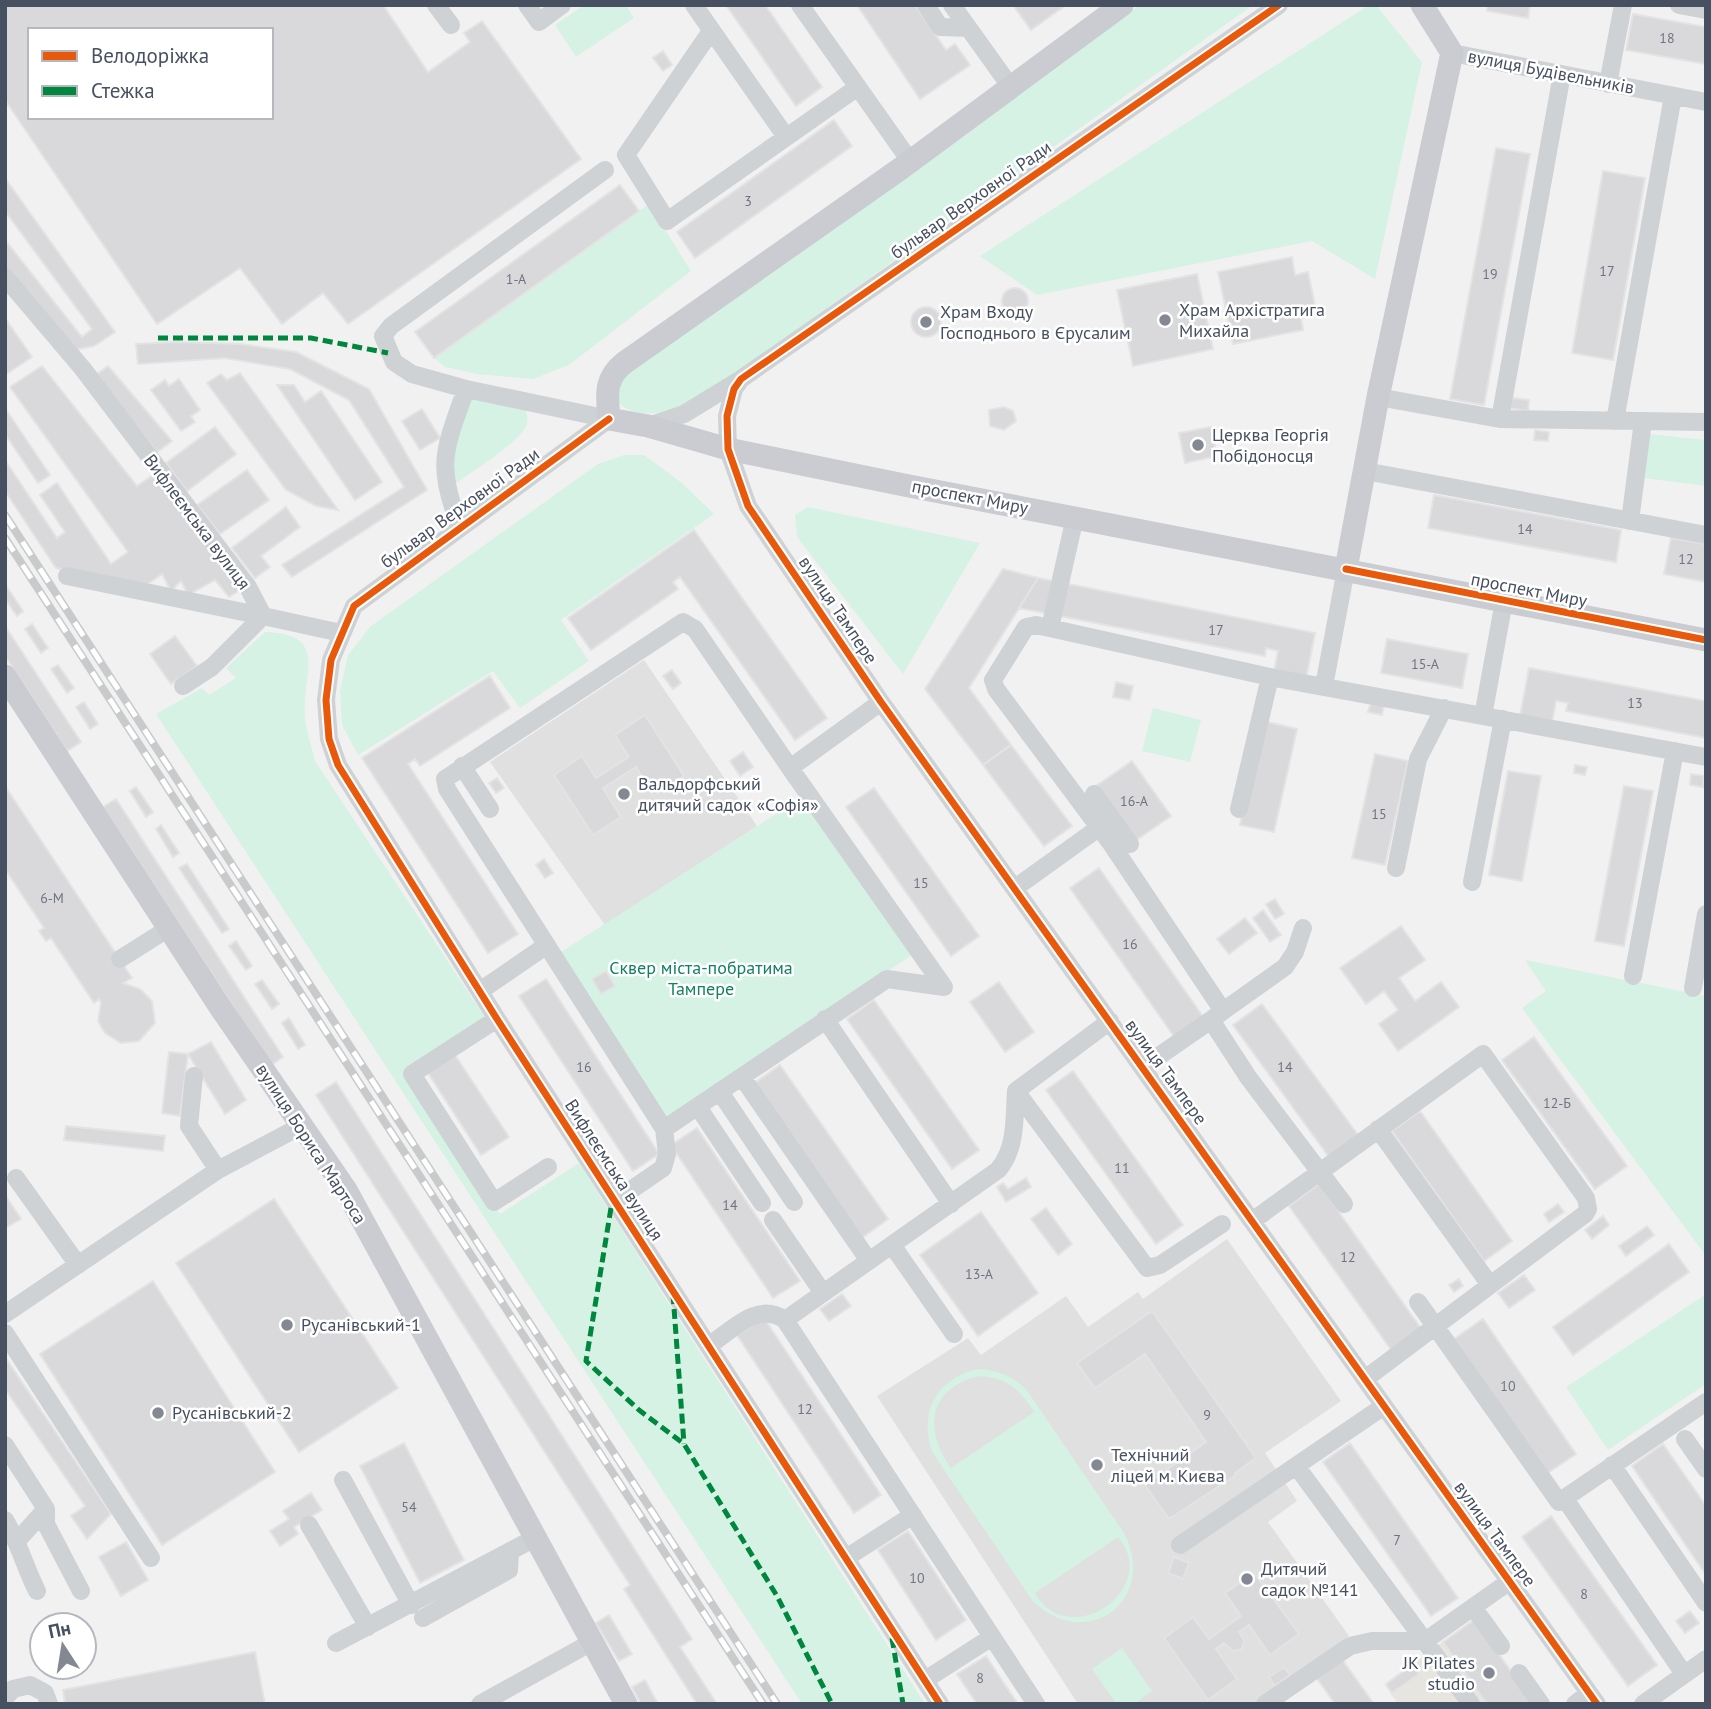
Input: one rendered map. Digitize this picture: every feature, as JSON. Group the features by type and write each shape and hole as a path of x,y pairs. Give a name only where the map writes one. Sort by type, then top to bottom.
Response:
{"main road":[{"path":"609,419 606,391 616,369 911,161 1122,5"},
{"name":"вулиця Будівельників","path":"1422,5 1452,53"},
{"path":"1346,569 1378,397 1452,53"},
{"name":"бульвар Верховної Ради","path":"609,419 648,426"},
{"name":"проспект Миру","path":"648,426 728,449 1706,640"},
{"name":"вулиця Бориса Мартоса","path":"5,677 169,928 346,1190 626,1704"}],"street":[{"path":"436,5 451,25"},
{"path":"527,5 538,22 562,5"},
{"path":"694,5 786,137"},
{"path":"800,5 911,161"},
{"path":"926,5 940,27 968,28"},
{"path":"952,5 1010,86"},
{"name":"бульвар Верховної Ради","path":"648,426 684,414 741,379 1279,5"},
{"path":"1608,84 1623,5"},
{"path":"1679,5 1706,10"},
{"path":"711,31 626,155 667,221 858,87"},
{"name":"вулиця Будівельників","path":"1452,53 1706,102"},
{"path":"1500,419 1562,74"},
{"path":"1615,421 1673,96"},
{"path":"605,170 386,330 384,342 394,362 412,374 466,389 609,419"},
{"name":"Вифлеємська вулиця","path":"5,277 83,369 248,587 263,617"},
{"path":"728,449 728,409 734,389 741,379"},
{"path":"460,526 443,478 444,458 466,389"},
{"path":"1378,397 1500,419 1706,422"},
{"name":"бульвар Верховної Ради","path":"341,633 354,606 365,595 609,419"},
{"path":"1630,521 1643,421"},
{"name":"вулиця Тампере","path":"728,449 748,506 881,702 1510,1581 1587,1700"},
{"path":"1365,471 1706,535"},
{"path":"1051,628 1075,517"},
{"path":"1324,686 1346,569"},
{"path":"67,576 341,633"},
{"path":"1483,716 1504,601"},
{"path":"183,686 212,667 263,617"},
{"path":"615,1201 663,1168 667,1154 664,1129 447,789 446,779 462,766 534,726 676,625 690,623 944,986 887,979 664,1129"},
{"path":"1344,1204 1217,1016 1116,851 994,685 993,680 1026,626 1051,628 1270,677 1706,757"},
{"name":"Вифлеємська вулиця","path":"341,633 331,660 326,700 329,739 338,765 497,1019 940,1704"},
{"path":"1239,809 1270,677"},
{"path":"790,768 881,702"},
{"path":"1396,868 1418,759 1444,708"},
{"path":"1472,882 1503,719"},
{"path":"1633,976 1675,751"},
{"path":"462,766 490,809"},
{"path":"1094,794 1130,844"},
{"path":"1015,888 1111,819"},
{"path":"1692,988 1706,914"},
{"path":"120,959 169,928"},
{"path":"1143,1067 1285,967 1295,952 1303,928"},
{"path":"480,991 547,945"},
{"path":"497,1019 412,1074 494,1202 548,1167"},
{"path":"825,1019 951,1204"},
{"path":"785,1320 951,1204 1005,1162 1012,1143 1016,1091 1110,1021"},
{"path":"1252,1222 1483,1054 1588,1203 1585,1214 1364,1379"},
{"path":"194,1076 189,1126 218,1170"},
{"path":"742,1077 869,1261"},
{"path":"1016,1091 1147,1268 1160,1265 1222,1224"},
{"path":"720,1093 794,1202"},
{"path":"698,1107 762,1203"},
{"path":"5,1314 218,1170 301,1126"},
{"path":"1378,1129 1490,1285"},
{"path":"16,1178 78,1265"},
{"path":"773,1220 823,1293"},
{"path":"892,1245 954,1334"},
{"path":"1418,1302 1559,1502 1706,1402"},
{"path":"710,1345 758,1313 770,1311 785,1320 1036,1704"},
{"path":"5,1333 151,1558"},
{"path":"1180,1545 1384,1406"},
{"path":"1685,1439 1706,1469"},
{"path":"5,1445 46,1509 46,1524 81,1591"},
{"path":"1612,1465 1706,1603"},
{"path":"1297,1467 1471,1704"},
{"path":"343,1480 417,1611"},
{"path":"1565,1499 1684,1674"},
{"path":"18,1541 46,1509"},
{"path":"846,1558 913,1515"},
{"path":"5,1520 18,1541 20,1557 37,1591"},
{"path":"309,1525 368,1628"},
{"path":"336,1643 368,1628 417,1611 535,1538"},
{"path":"1276,1701 1350,1646 1372,1641 1425,1641 1510,1581"},
{"path":"1473,1607 1501,1646"},
{"path":"925,1680 992,1637"},
{"path":"480,1704 592,1642"},
{"path":"1643,1704 1706,1659"},
{"path":"1520,1673 1541,1704"},
{"path":"5,1698 13,1689 30,1685 45,1693 49,1704"}],"shaded area":[{"name":"Вальдорфський дитячий садок «Софія»","path":"644,660 757,826 605,925 490,762"},
{"name":"Технічний ліцей м. Києва","path":"1227,1239 1341,1401 1265,1453 1297,1501 1268,1522 1349,1636 1254,1704 1078,1704 877,1396 968,1338 981,1355 1066,1296 1088,1327 1138,1292 1143,1299"},
{"path":"1443,1642 1487,1704 1398,1704 1385,1685"}],"green space":[{"path":"584,5 626,5 634,18 576,57 555,25"},
{"path":"1139,5 1253,5 698,400 657,413 636,412 617,401 616,385 623,377"},
{"path":"1369,5 1376,5 1422,62 1375,279 1312,241 1037,295 980,256"},
{"path":"649,204 691,271 569,365 533,379 477,374 445,367 434,358"},
{"path":"469,395 522,405 527,415 527,423 513,442 451,487 449,476"},
{"path":"1649,434 1706,440 1706,486 1644,478"},
{"path":"624,455 644,455 682,483 714,514 561,620 589,661 520,708 493,671 358,755 342,725 340,691 348,655 371,626 598,464"},
{"path":"808,507 980,543 903,674 797,537 795,515"},
{"path":"265,632 286,634 299,640 306,648 308,672 305,717 315,761 486,1019 407,1071 500,1214 579,1163 925,1704 802,1704 156,714 202,688 209,695 236,678 226,668"},
{"path":"1153,708 1201,720 1190,762 1142,751"},
{"name":"Сквер міста-побратима Тампере","path":"801,798 912,955 663,1120 561,952"},
{"path":"1525,960 1706,996 1706,1256 1522,1008 1546,991"},
{"path":"1706,1294 1706,1384 1608,1450 1566,1387"},
{"path":"977,1369 991,1371 1015,1380 1026,1389 1124,1533 1132,1558 1132,1580 1124,1598 1111,1612 1094,1620 1074,1622 1053,1615 1032,1600 932,1452 928,1423 934,1399 941,1389 963,1374","holes":["978,1376 1011,1385 1034,1412 951,1468 937,1439 935,1413 948,1391 961,1382","1118,1537 1128,1557 1128,1576 1120,1593 1106,1607 1088,1615 1068,1617 1050,1610 1035,1593"]},
{"path":"1122,1648 1152,1691 1134,1704 1117,1704 1092,1669"}],"building":[{"path":"5,5 383,5 428,72 470,42 464,33 482,21 581,159 348,324 323,293 282,324 240,268 157,324 5,100"},
{"path":"726,5 765,5 822,87 796,106"},
{"path":"857,5 915,5 946,50 955,44 970,65 920,99"},
{"path":"1013,5 1066,5 1031,30"},
{"path":"1488,5 1530,5 1528,18 1487,11"},
{"path":"1633,14 1706,27 1706,64 1626,50"},
{"path":"663,51 672,65 663,71 653,58"},
{"path":"834,120 852,146 695,258 677,232"},
{"path":"1496,148 1530,154 1484,405 1450,399"},
{"path":"1603,171 1645,178 1613,360 1572,353"},
{"path":"5,178 115,332 94,346 69,351 5,268 5,240 82,337 92,329 5,211"},
{"path":"620,185 639,211 434,358 415,332"},
{"path":"1292,257 1295,275 1308,272 1317,315 1301,318 1303,330 1233,344 1218,272"},
{"name":"Храм Архістратига Михайла","path":"1197,274 1213,349 1133,366 1117,290"},
{"path":"1015,288 1024,292 1028,301 1024,310 1015,314 1006,310 1002,301 1006,292"},
{"name":"Храм Входу Господнього в Єрусалим","path":"926,307 936,312 941,322 936,332 926,337 916,332 911,322 916,312"},
{"path":"5,318 32,357 5,375"},
{"path":"136,344 241,344 296,352 369,389 427,490 292,577 282,565 404,487 349,400 290,369 225,358 138,364"},
{"path":"42,366 137,486 153,475 240,590 229,597 215,580 188,595 181,581 171,591 162,574 145,586 56,568 5,491 5,460 57,538 65,532 40,495 57,483 111,564 128,552 10,387"},
{"path":"108,366 172,441 157,452 96,375"},
{"path":"240,373 338,510 316,506 286,490 207,383 221,374 227,380"},
{"path":"179,379 200,410 191,416 195,422 181,431 151,390 165,380 169,386"},
{"path":"277,385 294,385 305,402 321,391 382,482 355,500"},
{"path":"1512,398 1529,400 1528,411 1510,408"},
{"path":"1004,407 1013,411 1016,421 1004,430 990,426 989,410"},
{"path":"5,408 50,475 38,483 5,434"},
{"path":"422,409 440,438 420,450 402,421"},
{"path":"215,427 236,454 187,491 166,463"},
{"name":"Церква Георгія Побідоносця","path":"1211,427 1217,456 1185,463 1179,433"},
{"path":"1535,430 1549,432 1548,441 1534,440"},
{"path":"247,470 269,500 220,534 197,505"},
{"path":"1434,495 1621,530 1616,562 1428,528"},
{"path":"286,507 300,527 261,556 270,567 255,578 232,548"},
{"path":"694,530 827,718 795,740 680,577 673,582 678,589 591,650 568,618"},
{"path":"1671,538 1706,544 1706,582 1664,574"},
{"path":"1003,569 1038,578 969,688 1011,745 983,765 925,689"},
{"path":"1038,578 1315,633 1306,679 1274,672 1278,651 1266,648 1265,656 1019,608"},
{"path":"5,584 23,611 17,616 5,599"},
{"path":"32,624 48,648 41,653 25,629"},
{"path":"5,626 81,742 67,751 5,656"},
{"path":"175,636 197,666 171,684 150,654"},
{"path":"1387,639 1468,654 1462,688 1381,673"},
{"path":"58,665 74,688 67,693 51,669"},
{"path":"1529,668 1706,701 1706,738 1566,711 1568,703 1556,701 1552,722 1520,716"},
{"path":"672,670 681,683 673,689 663,676"},
{"path":"490,676 510,708 420,766 415,759 408,764 518,934 488,953 362,758"},
{"path":"1116,682 1133,686 1130,700 1113,697"},
{"path":"84,702 98,724 90,729 76,707"},
{"path":"1371,702 1384,705 1382,715 1368,712"},
{"path":"645,715 684,776 654,796 636,767 603,788 621,817 593,835 554,775 582,756 596,778 629,757 615,735"},
{"path":"1263,721 1297,729 1274,832 1240,825"},
{"path":"1011,745 1072,826 1044,846 983,765"},
{"path":"743,752 753,767 740,776 730,761"},
{"path":"1375,754 1408,761 1385,865 1352,858"},
{"path":"1132,761 1171,816 1135,841 1096,786"},
{"path":"1575,765 1587,767 1585,775 1574,773"},
{"path":"1508,771 1541,776 1522,881 1489,875"},
{"path":"1691,774 1704,776 1703,787 1690,785"},
{"path":"497,778 504,788 496,793 489,783"},
{"path":"5,786 132,978 123,983 140,989 152,1001 155,1023 139,1041 121,1043 105,1033 98,1021 101,1003 99,999 94,1003 51,938 46,941 39,931 44,928 5,869"},
{"path":"1624,786 1653,791 1624,946 1595,941"},
{"path":"136,787 153,812 146,817 130,791"},
{"path":"874,788 979,936 951,956 846,807"},
{"path":"116,799 283,1057 271,1065 103,807"},
{"path":"161,825 179,853 173,857 156,829"},
{"path":"544,859 553,873 545,878 536,865"},
{"path":"187,864 229,929 222,933 179,868"},
{"path":"1099,868 1204,1018 1175,1038 1070,888"},
{"path":"1275,899 1284,914 1275,919 1266,904"},
{"path":"1263,910 1281,935 1270,942 1253,918"},
{"path":"1245,918 1257,933 1229,954 1217,939"},
{"path":"1401,926 1425,960 1399,978 1415,1001 1441,982 1459,1007 1398,1051 1379,1024 1398,1010 1384,991 1366,1004 1340,968"},
{"path":"236,941 252,966 246,970 229,946"},
{"path":"606,971 615,986 601,994 592,979"},
{"path":"546,979 659,1154 633,1171 519,996"},
{"path":"262,980 279,1004 272,1009 255,984"},
{"path":"999,982 1034,1032 1005,1052 970,1002"},
{"path":"874,1000 979,1150 952,1169 847,1019"},
{"path":"1262,1004 1358,1135 1329,1157 1233,1025"},
{"path":"289,1018 305,1045 298,1049 282,1023"},
{"path":"1534,1037 1627,1166 1595,1189 1502,1060"},
{"path":"211,1042 246,1100 225,1114 188,1054"},
{"path":"169,1052 188,1054 180,1116 162,1113"},
{"path":"455,1055 509,1137 481,1155 428,1073"},
{"path":"780,1065 888,1219 862,1238 753,1084"},
{"path":"1073,1071 1183,1225 1156,1244 1046,1090"},
{"path":"336,1082 692,1639 680,1647 717,1704 697,1704 624,1589 630,1585 316,1095"},
{"path":"1420,1111 1512,1241 1484,1261 1392,1131"},
{"path":"66,1126 165,1136 163,1151 64,1140"},
{"path":"697,1128 800,1281 773,1298 671,1145"},
{"path":"1026,1178 1031,1187 1006,1202 997,1187 1003,1183 1008,1189"},
{"path":"1319,1184 1422,1330 1392,1351 1289,1206"},
{"path":"5,1195 21,1219 5,1228"},
{"name":"Русанівський-1","path":"274,1199 398,1388 299,1452 176,1263"},
{"path":"1558,1204 1564,1212 1549,1222 1544,1214"},
{"path":"1046,1208 1072,1244 1058,1255 1031,1219"},
{"path":"981,1212 1038,1293 978,1336 920,1255"},
{"path":"1603,1216 1609,1225 1592,1239 1585,1230"},
{"path":"1647,1226 1654,1235 1626,1256 1619,1246"},
{"path":"1669,1244 1689,1272 1573,1355 1553,1327"},
{"path":"1524,1275 1535,1290 1509,1308 1498,1293"},
{"path":"1459,1279 1463,1286 1454,1292 1449,1285"},
{"name":"Русанівський-2","path":"153,1281 275,1472 162,1545 40,1354"},
{"path":"842,1294 851,1306 829,1321 820,1309"},
{"path":"1152,1311 1256,1458 1235,1473 1236,1475 1169,1519 1145,1485 1206,1442 1145,1354 1095,1388 1077,1363"},
{"path":"764,1318 881,1495 854,1513 737,1335"},
{"path":"1483,1319 1576,1454 1546,1474 1454,1339"},
{"path":"5,1357 111,1514 87,1539 71,1516 85,1506 5,1389"},
{"path":"404,1443 464,1560 420,1583 360,1466"},
{"path":"1350,1443 1458,1598 1431,1616 1323,1462"},
{"path":"1663,1444 1706,1506 1706,1575 1632,1466"},
{"path":"311,1493 322,1510 294,1527 298,1534 280,1546 270,1531 289,1519 283,1511"},
{"path":"1551,1516 1657,1665 1628,1686 1522,1537"},
{"path":"908,1531 966,1620 936,1640 878,1550"},
{"path":"126,1542 148,1580 121,1596 99,1557"},
{"path":"1174,1557 1189,1563 1183,1579 1168,1573"},
{"path":"1254,1573 1299,1634 1270,1655 1249,1625 1239,1632 1244,1640 1242,1649 1233,1651 1224,1643 1216,1649 1237,1679 1208,1700 1164,1638 1193,1617 1209,1639 1241,1616 1225,1593"},
{"path":"1690,1611 1699,1623 1685,1633 1676,1621"},
{"path":"609,1615 632,1654 619,1661 596,1623"},
{"name":"JK Pilates studio","path":"1474,1620 1533,1704 1487,1704 1443,1642"},
{"path":"255,1652 265,1704 65,1704 63,1690"},
{"path":"986,1656 1018,1704 977,1704 957,1674"},
{"path":"1341,1658 1374,1704 1335,1704 1316,1677"},
{"path":"1412,1665 1419,1674 1392,1693 1386,1684"},
{"path":"1284,1667 1290,1675 1275,1686 1269,1677"},
{"path":"645,1680 658,1704 641,1704 632,1687"}],"railway":[{"path":"5,515 777,1704"},
{"path":"5,538 763,1704"}],"marked path":[{"path":"158,338 311,338 388,353"},
{"path":"611,1208 586,1361 639,1410 684,1444 777,1596 832,1704"},
{"path":"673,1294 684,1444"},
{"path":"892,1638 903,1704"}],"cycle path":[{"path":"1279,5 741,379 734,389 727,416 728,449 748,506 881,702 1597,1704"},
{"path":"609,419 354,606 331,660 326,700 329,739 338,765 497,1019 940,1704"},
{"path":"1346,569 1706,640"}],"place":[{"name":"Храм Архістратига Михайла","path":"1165,320"},
{"name":"Храм Входу Господнього в Єрусалим","path":"926,322"},
{"name":"Церква Георгія Побідоносця","path":"1198,445"},
{"name":"Вальдорфський дитячий садок «Софія»","path":"624,794"},
{"name":"Русанівський-1","path":"287,1325"},
{"name":"Русанівський-2","path":"158,1413"},
{"name":"Технічний ліцей м. Києва","path":"1097,1465"},
{"name":"Дитячий садок №141","path":"1247,1579"},
{"name":"JK Pilates studio","path":"1489,1673"}]}
